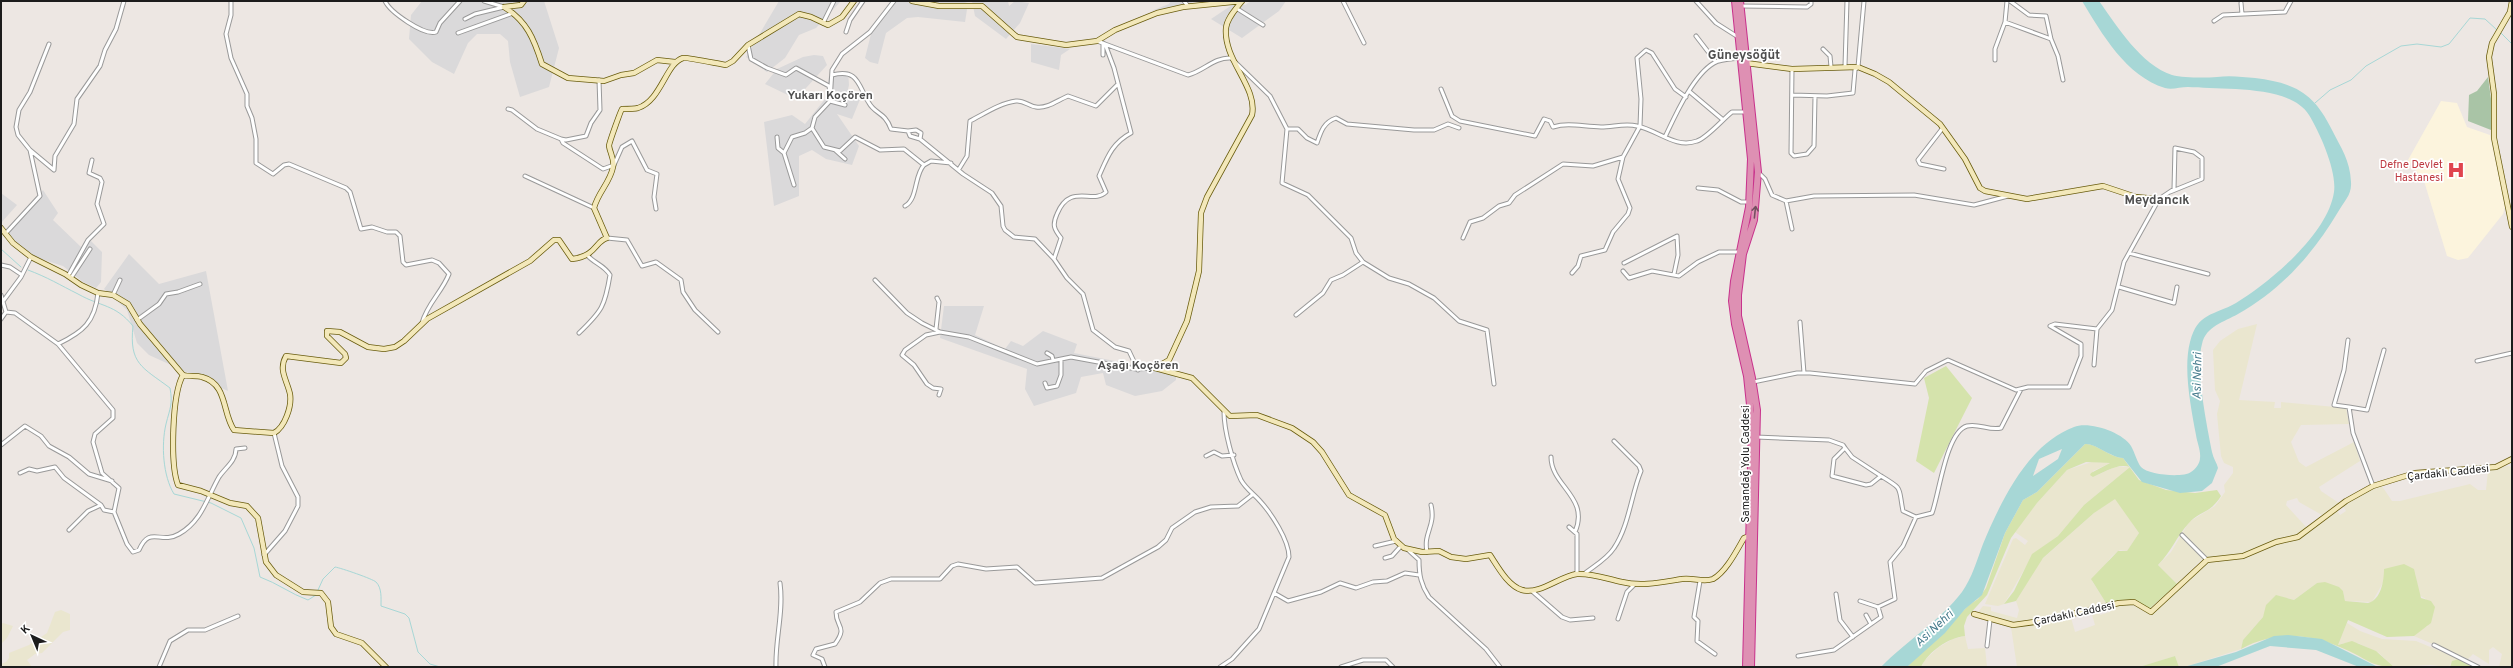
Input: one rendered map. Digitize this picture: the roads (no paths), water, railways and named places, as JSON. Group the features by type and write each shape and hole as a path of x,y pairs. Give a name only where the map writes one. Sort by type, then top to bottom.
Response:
{"highway":[{"name":"Samandağ Yolu Caddesi","path":"1735,1 1751,159 1749,202 1734,280 1732,301 1735,324 1747,376 1751,404 1746,667"},
{"name":"Samandağ Yolu Caddesi","path":"1740,4 1758,172 1754,220 1743,254 1738,295 1742,336 1753,382 1756,410 1751,667"}],"street":[{"path":"49,44 18,115 18,135 30,150 54,170 55,156 74,124 77,99 100,66 116,29 124,1"},
{"path":"231,1 231,15 226,34 230,58 247,94 248,109 252,118 256,140 256,162 273,174 284,165 289,164 346,188 350,192 361,229 372,227 387,232 396,232 400,236 403,262 406,265 432,260 447,270 449,274 445,284 426,308 422,323"},
{"path":"385,1 390,9 425,32 432,33 436,32 440,23 460,1"},
{"path":"484,1 504,7 527,26 536,42 542,64 568,78 599,80 634,73 657,60 675,62 684,58 726,65 733,62 748,45 799,14 828,25 835,23 842,17 854,1"},
{"path":"465,19 475,14 504,7 521,5 524,1"},
{"path":"823,23 834,1"},
{"path":"846,32 850,20 863,1"},
{"path":"784,153 792,137 805,133 812,128 815,117 830,101 832,70 842,54 870,32 894,1"},
{"path":"912,1 939,6 982,6 1017,37 1066,45 1097,41 1141,18 1188,6 1242,1"},
{"path":"1184,1 1188,6"},
{"path":"939,395 941,389 933,388 926,384 914,365 902,356 905,350 926,335 940,332 969,337 1037,364 1071,358 1138,370 1155,368 1170,360 1187,321 1199,271 1201,212 1207,196 1252,115 1254,106 1250,93 1231,58 1226,27 1236,8 1242,1"},
{"path":"1343,1 1364,43"},
{"path":"1696,1 1716,23 1739,37"},
{"path":"1778,1 1778,7"},
{"path":"1740,4 1778,7 1808,7 1811,4 1810,1"},
{"path":"1845,66 1847,1"},
{"path":"1792,95 1815,97 1853,93 1855,70 1858,67 1864,1"},
{"path":"1994,60 1995,49 2005,22 2007,1"},
{"path":"2010,1 2029,15 2046,16 2051,39 2058,56 2063,80"},
{"path":"2214,21 2219,16 2285,12 2291,1"},
{"path":"2512,1 2510,12 2492,43 2489,57 2494,94 2494,132 2512,227"},
{"path":"2242,3 2242,14"},
{"path":"1236,8 1263,25"},
{"path":"458,33 513,13"},
{"path":"2005,22 2051,39"},
{"path":"1696,36 1716,62"},
{"path":"1097,41 1188,75 1197,73 1215,60 1231,58"},
{"path":"1103,55 1104,43"},
{"path":"1054,258 1061,238 1054,229 1053,224 1060,206 1064,200 1101,195 1106,192 1099,176 1111,150 1123,138 1131,134 1110,54 1104,43"},
{"path":"748,45 751,59 767,68 786,75 796,68 824,82 829,86 830,101"},
{"path":"1823,49 1830,56 1831,67"},
{"path":"1572,273 1578,266 1581,256 1605,250 1613,232 1628,214 1630,208 1618,179 1624,157 1640,126 1641,99 1637,58 1646,50 1652,53 1675,89 1686,97"},
{"path":"1231,58 1270,96 1287,129 1282,183 1308,195 1351,238 1356,253 1363,262 1389,278 1409,284 1434,298 1459,321 1487,330 1494,384"},
{"path":"1665,137 1686,97 1706,68 1716,62 1741,58"},
{"path":"614,165 609,145 617,125 619,112 622,109 638,108 647,103 664,84 675,62"},
{"path":"1746,63 1792,69 1845,66 1858,67 1889,82 1940,124 1942,129 1965,159 1980,188 1985,191 2027,199 2049,196 2091,186 2103,186 2136,197 2159,199"},
{"path":"1792,69 1791,153 1794,156 1807,154 1814,146 1815,97"},
{"path":"832,75 847,73 852,75 862,86 869,104 881,113 890,129 908,131 916,130 920,133 920,139"},
{"path":"508,109 512,110 537,129 561,139 566,140 586,136 591,123 600,110 599,80"},
{"path":"959,169 967,156 970,121 1008,102 1016,101 1041,107 1068,96 1096,106 1108,97 1117,85"},
{"path":"1441,89 1452,116 1460,121 1535,136 1544,119 1550,121 1553,127 1565,123 1578,127 1630,124 1652,130 1665,137 1686,144 1699,141 1722,119 1732,112 1747,112"},
{"path":"1690,92 1722,119"},
{"path":"830,101 845,106"},
{"path":"1287,129 1298,129 1307,138 1317,143 1322,128 1329,120 1336,118 1347,124 1414,130 1434,130 1448,124 1459,128"},
{"path":"812,128 820,144 824,147 840,150 855,137 880,150 904,149 924,165"},
{"path":"1942,129 1918,160 1920,164 1944,169"},
{"path":"908,131 910,136 920,139 959,169 963,174 997,198 1001,206 1003,226 1005,230 1014,237 1035,239 1054,258 1067,278 1083,294 1093,330 1115,347 1129,351 1138,370"},
{"path":"777,137 778,148 784,153 794,185"},
{"path":"561,139 562,143 603,169 614,165"},
{"path":"594,208 599,194 608,183 622,148 632,142 647,170 656,174 654,197 656,208"},
{"path":"2094,365 2097,329 2112,310 2119,287 2124,262 2159,199 2170,192 2202,178 2202,158 2194,152 2175,148 2174,189 2170,192"},
{"path":"6,233 40,196 30,150"},
{"path":"835,150 845,159"},
{"path":"1462,238 1470,222 1484,218 1499,206 1509,203 1515,195 1563,164 1593,166 1624,157"},
{"path":"70,277 91,236 104,224 97,204 102,182 100,178 89,173 92,160"},
{"path":"905,206 911,202 917,177 924,165 931,162 952,164"},
{"path":"1758,172 1765,179 1772,195 1786,201 1814,196 1914,195 1974,205 2010,196"},
{"path":"525,176 594,208 607,238"},
{"path":"1698,188 1718,190 1741,202 1749,202"},
{"path":"1786,201 1792,229"},
{"path":"1,228 13,244 31,257 98,293 113,295 128,304 137,320 183,375 202,377 224,397 230,425 234,430 274,433"},
{"path":"1624,264 1677,236 1678,255 1674,274"},
{"path":"274,433 283,423 289,405 290,395 282,371 282,363 286,356 341,363 346,358 345,354 327,336 328,331 340,332 368,347 384,349 395,347 404,342 422,323 451,304 530,261 554,240 559,240 563,244 572,259 587,255 607,238 627,240 642,266 656,262 681,280 683,283 682,292 695,310 718,332"},
{"path":"70,277 90,249"},
{"path":"1623,270 1629,278 1652,271 1681,275 1698,262 1719,252 1740,252"},
{"path":"2129,253 2208,274"},
{"path":"579,333 594,319 607,299 610,275 603,266 594,263 587,255"},
{"path":"4,300 22,275 31,257"},
{"path":"1296,315 1323,294 1332,280 1363,262"},
{"path":"1,265 10,267 22,275"},
{"path":"113,295 120,280"},
{"path":"875,280 907,313 940,332"},
{"path":"137,320 159,304 166,294 178,292 200,284"},
{"path":"2119,287 2174,303 2177,287"},
{"path":"58,344 84,330 95,307 98,299 98,293"},
{"path":"1,295 4,300 6,312 1,319"},
{"path":"936,329 939,302 937,298"},
{"path":"6,312 15,313 58,344 113,410 112,421 93,437 102,473 120,490 114,512 130,550 136,552 146,537 178,535 192,525 206,507 219,478 233,461 236,449 245,448"},
{"path":"1800,322 1804,373"},
{"path":"1753,382 1804,373 1915,384 1926,371 1948,360 2016,390 2028,387 2069,387 2081,356 2081,344 2050,326 2055,324 2097,329"},
{"path":"2348,340 2344,370 2334,405 2367,410 2384,350"},
{"path":"1047,353 1052,356 1053,360"},
{"path":"2477,361 2512,353"},
{"path":"1045,383 1047,388 1057,386 1061,375 1061,359"},
{"path":"1155,368 1192,378 1224,412 1230,416 1257,415 1292,428 1313,442 1335,471 1349,495 1385,515 1396,541 1419,560 1419,575 1422,587 1429,597 1486,649 1500,667"},
{"path":"183,375 176,395 173,455 175,476 178,485 183,488 201,490 210,496 230,503 247,506 258,518 266,562 276,575 303,592 321,593 328,602 331,627 336,634 362,643 386,667"},
{"path":"1756,437 1829,440 1843,445 1852,457 1899,487 1902,492 1903,510 1916,517 1932,513 1943,467 1959,433 1965,426 1975,425 1993,429 2001,428 2021,389"},
{"path":"2349,407 2353,433 2373,486"},
{"path":"1220,667 1232,659 1259,629 1288,563 1288,545 1260,501 1252,495 1242,481 1228,439 1224,412"},
{"path":"1,445 25,426 40,436 48,446 69,458 89,474 112,481"},
{"path":"264,555 285,531 298,506 298,497 282,466 274,433"},
{"path":"1584,574 1608,556 1615,547 1625,524 1641,471 1639,466 1614,441"},
{"path":"1844,448 1834,459 1832,476 1866,485 1871,484 1881,476"},
{"path":"1206,456 1214,452 1222,456 1234,455"},
{"path":"1551,457 1552,467 1576,506 1578,524 1575,532"},
{"name":"Çardaklı Caddesi","path":"1974,614 1990,620 2013,625 2042,621 2106,604 2132,602 2151,612 2207,560 2244,556 2276,542 2298,537 2346,501 2373,486 2415,473 2496,467 2512,459"},
{"path":"20,473 29,468 37,471 54,467 64,478 100,505 104,510 114,512"},
{"path":"826,667 822,659 813,655 816,648 835,644 841,635 841,625 836,612 860,602 880,583 892,579 940,579 952,566 958,564 986,569 1017,567 1035,583 1102,578 1158,547 1166,540 1172,528 1195,512 1211,507 1238,506 1252,495"},
{"path":"69,530 88,510 100,505"},
{"path":"1427,552 1426,537 1433,523 1431,505"},
{"path":"1860,601 1878,608 1896,599 1890,562 1903,546 1916,517"},
{"path":"1569,527 1577,534 1577,572 1573,575"},
{"path":"2182,535 2207,560"},
{"path":"1407,549 1427,552 1439,551 1451,557 1466,559 1490,555 1512,585 1524,590 1542,588 1573,575 1584,574 1635,584 1671,582 1684,579 1700,581 1713,578 1723,569 1744,538 1749,536"},
{"path":"1375,546 1396,541"},
{"path":"1385,558 1392,556 1401,546"},
{"path":"1274,593 1288,601 1321,592 1340,583 1358,587 1373,582 1387,580 1405,573 1419,575"},
{"path":"1700,581 1694,617 1698,621 1697,641 1715,654"},
{"path":"776,667 775,650 780,629 780,583"},
{"path":"1618,619 1627,592 1635,584"},
{"path":"1531,589 1562,618 1570,620 1593,618"},
{"path":"1836,594 1840,620 1853,637"},
{"path":"1798,656 1834,650 1880,617 1878,608"},
{"path":"1866,615 1871,624"},
{"path":"159,667 165,648 170,641 188,630 205,630 238,616"},
{"path":"1987,646 1990,620"},
{"path":"2434,645 2478,667"},
{"path":"1341,667 1363,660 1386,660 1393,667"}],"water":[{"name":"Asi Nehri","path":"2082,1 2099,1 2122,33 2140,54 2150,63 2172,75 2194,78 2232,76 2255,78 2281,83 2302,92 2318,107 2342,149 2349,167 2351,182 2350,191 2318,242 2295,270 2268,294 2254,304 2216,325 2204,338 2200,355 2201,382 2212,452 2218,468 2212,483 2202,491 2180,493 2142,482 2123,458 2089,444 2085,444 2037,492 2023,500 2005,533 1982,595 1965,609 1945,633 1907,667 1881,667 1944,612 1966,587 1990,527 2018,476 2043,446 2058,435 2074,427 2080,426 2088,425 2105,429 2127,441 2141,467 2145,470 2158,474 2181,475 2187,474 2195,469 2199,462 2200,455 2190,401 2187,364 2193,332 2197,325 2207,316 2236,303 2265,283 2280,270 2309,240 2321,224 2329,208 2334,192 2334,183 2327,152 2309,115 2300,105 2287,98 2271,93 2253,90 2188,87 2168,89 2151,82 2138,74 2116,52","holes":["2062,449 2058,459 2033,476 2039,459"]},
{"path":"2288,635 2322,639 2378,667 2359,667 2316,650 2270,646 2216,667 2184,667 2236,652 2274,636"}],"waterway":[{"path":"2315,103 2330,90 2351,80 2366,66 2401,46 2417,44 2441,47 2449,44 2470,18 2485,19 2497,30"},
{"path":"2501,33 2512,44"},
{"path":"1,249 21,267"},
{"path":"28,270 114,310 133,326 132,339 136,357 145,369 170,388 171,402 164,432 163,451 167,478 174,494 211,503 241,518 254,548 260,577 308,600 316,595"},
{"path":"318,590 323,579 335,567 344,569 376,582 380,590 381,606 405,614 409,618 418,652 430,664 440,667"}],"place":[{"name":"Defne Devlet Hastanesi","path":"2456,170"}],"district":[{"name":"Güneysöğüt","path":"1744,54"},
{"name":"Yukarı Koçören","path":"830,95"},
{"name":"Meydancık","path":"2157,199"},
{"name":"Aşağı Koçören","path":"1138,365"}]}
